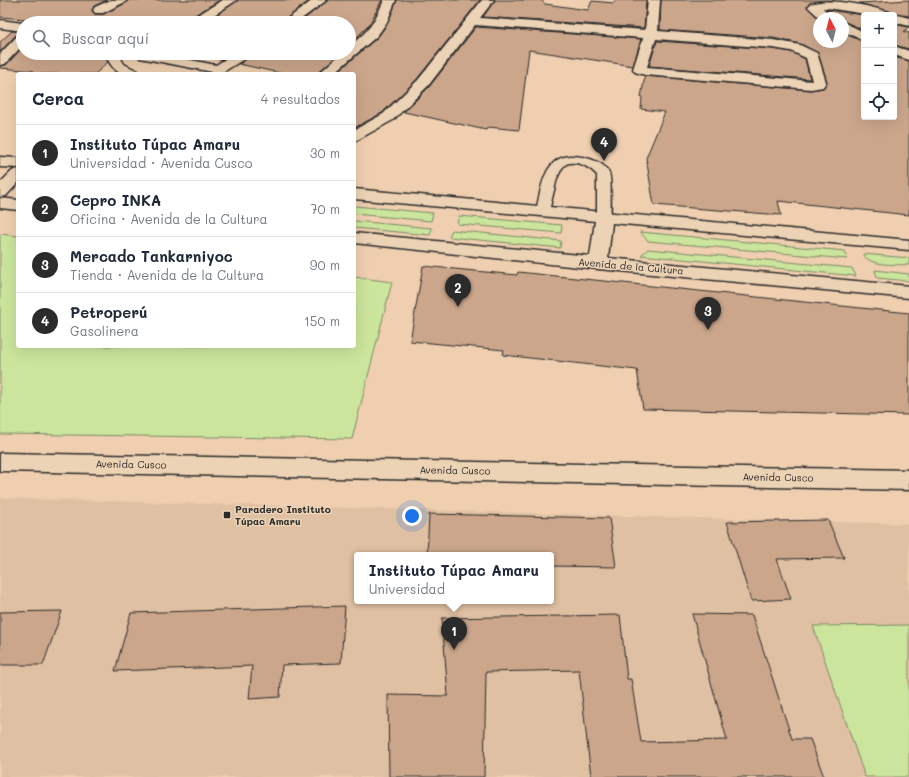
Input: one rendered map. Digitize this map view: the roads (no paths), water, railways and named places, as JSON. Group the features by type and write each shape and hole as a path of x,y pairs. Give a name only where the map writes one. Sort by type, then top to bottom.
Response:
{"main road":[{"path":"99,16 98,5 121,0"},
{"path":"205,16 231,0"},
{"path":"298,16 321,0"},
{"path":"356,48 373,33 382,22 390,0"},
{"path":"356,135 388,117 423,83 488,0"},
{"path":"471,21 651,34 773,44 795,48 812,56 819,82 818,84 811,85 645,71 640,69 651,34 654,0"},
{"path":"820,12 814,7 822,0 841,2 875,12"},
{"path":"897,19 909,22"},
{"path":"0,24 16,26"},
{"path":"849,29 861,35"},
{"path":"0,61 16,45"},
{"path":"897,51 909,56"},
{"path":"114,60 116,71"},
{"path":"149,60 167,72"},
{"path":"175,60 218,69 233,60"},
{"path":"327,72 341,60"},
{"path":"0,162 16,163"},
{"path":"0,192 16,176"},
{"path":"356,194 909,246"},
{"path":"0,203 16,205"},
{"path":"598,263 604,217"},
{"name":"Avenida de la Cultura","path":"356,238 598,263 909,292"},
{"name":"Avenida Cusco","path":"0,462 909,480"}],"lane":[{"path":"543,212 554,169 560,162 577,160 594,165 603,174 604,217"}],"place":[{"name":"Petroperú","path":"604,161"},
{"name":"Cepro INKA","path":"458,307"},
{"name":"Mercado Tankarniyoc","path":"708,330"},
{"name":"Paradero Instituto Túpac Amaru","path":"227,515"},
{"name":"Instituto Túpac Amaru","path":"454,650"}]}
